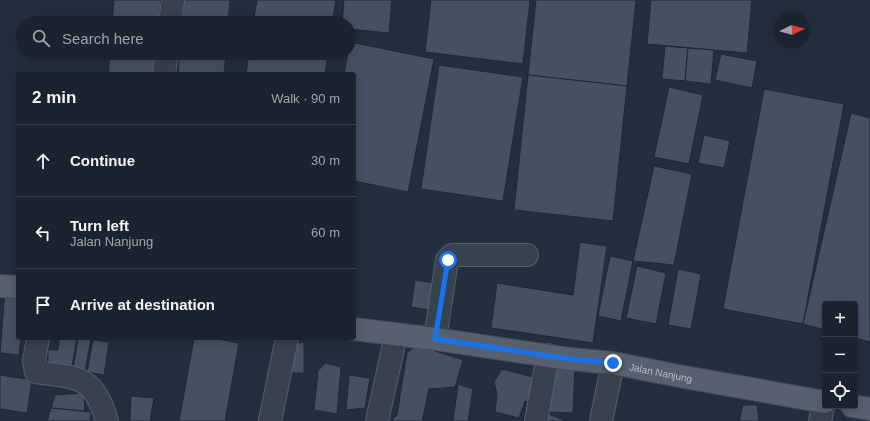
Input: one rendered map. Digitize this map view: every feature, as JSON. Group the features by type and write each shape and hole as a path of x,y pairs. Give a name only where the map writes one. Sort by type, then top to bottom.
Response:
{"main road":[{"path":"0,286 16,287"},
{"name":"Jalan Nanjung","path":"356,329 613,363 737,387 822,408"},
{"path":"858,407 870,409"}],"street":[{"path":"171,16 173,0"},
{"path":"164,72 166,60"},
{"path":"435,339 448,260 452,256 527,255"},
{"path":"378,421 396,335"},
{"path":"38,340 34,361 36,372 82,380 92,387 103,405 107,421"},
{"path":"270,421 287,340"},
{"path":"536,421 548,355"},
{"path":"601,421 613,363"}],"building":[{"path":"114,0 161,0 160,16 113,16"},
{"path":"184,0 230,0 229,16 183,16"},
{"path":"257,0 336,0 333,16 254,16"},
{"path":"344,0 392,0 389,33 356,30 356,16 343,16"},
{"path":"431,0 530,0 523,64 425,52"},
{"path":"536,0 636,0 627,86 528,75"},
{"path":"651,0 752,0 747,53 647,44"},
{"path":"356,43 434,59 408,192 356,181 356,72 344,72 347,60 356,60"},
{"path":"665,46 688,48 685,81 662,79"},
{"path":"688,48 714,50 711,84 685,81"},
{"path":"721,54 757,61 752,88 715,80"},
{"path":"109,60 156,60 155,72 108,72"},
{"path":"179,60 225,60 224,72 178,72"},
{"path":"248,60 327,60 325,72 246,72"},
{"path":"439,65 523,77 503,201 421,189"},
{"path":"528,75 627,86 613,221 514,210"},
{"path":"669,87 703,95 689,164 654,157"},
{"path":"764,89 844,104 803,324 723,309"},
{"path":"851,113 870,118 870,342 858,339 858,301 822,301 822,329 803,324"},
{"path":"704,135 730,141 724,168 698,163"},
{"path":"654,166 692,174 674,265 633,261"},
{"path":"580,242 607,246 593,343 491,328 497,283 573,295"},
{"path":"610,256 633,261 621,321 598,316"},
{"path":"637,266 666,273 656,324 626,318"},
{"path":"678,269 701,274 691,329 668,325"},
{"path":"415,280 441,284 437,311 411,307"},
{"path":"5,291 16,293 16,340 21,340 19,355 0,353"},
{"path":"59,340 77,340 72,366 48,364 48,350 58,350"},
{"path":"78,340 91,340 85,371 73,369"},
{"path":"93,340 109,342 104,375 87,372"},
{"path":"194,340 223,340 239,343 225,421 179,421"},
{"path":"304,342 304,373 283,373 289,344"},
{"path":"417,345 463,360 455,387 429,389 422,421 391,421 397,415 407,353"},
{"path":"325,363 341,367 337,414 314,410 318,371"},
{"path":"553,365 575,366 573,413 547,412"},
{"path":"502,369 537,378 533,404 525,401 519,418 495,412 497,394 494,382"},
{"path":"0,375 32,380 27,413 0,409"},
{"path":"349,375 370,378 365,408 346,410"},
{"path":"458,384 473,389 468,421 453,421"},
{"path":"84,393 85,411 51,408 55,395"},
{"path":"131,396 154,398 150,421 130,421"},
{"path":"743,405 757,405 759,421 739,421"},
{"path":"51,408 91,412 90,421 47,421"},
{"path":"546,413 567,421 545,421"}],"route":[{"path":"448,260 435,339 570,359 613,363"}]}
